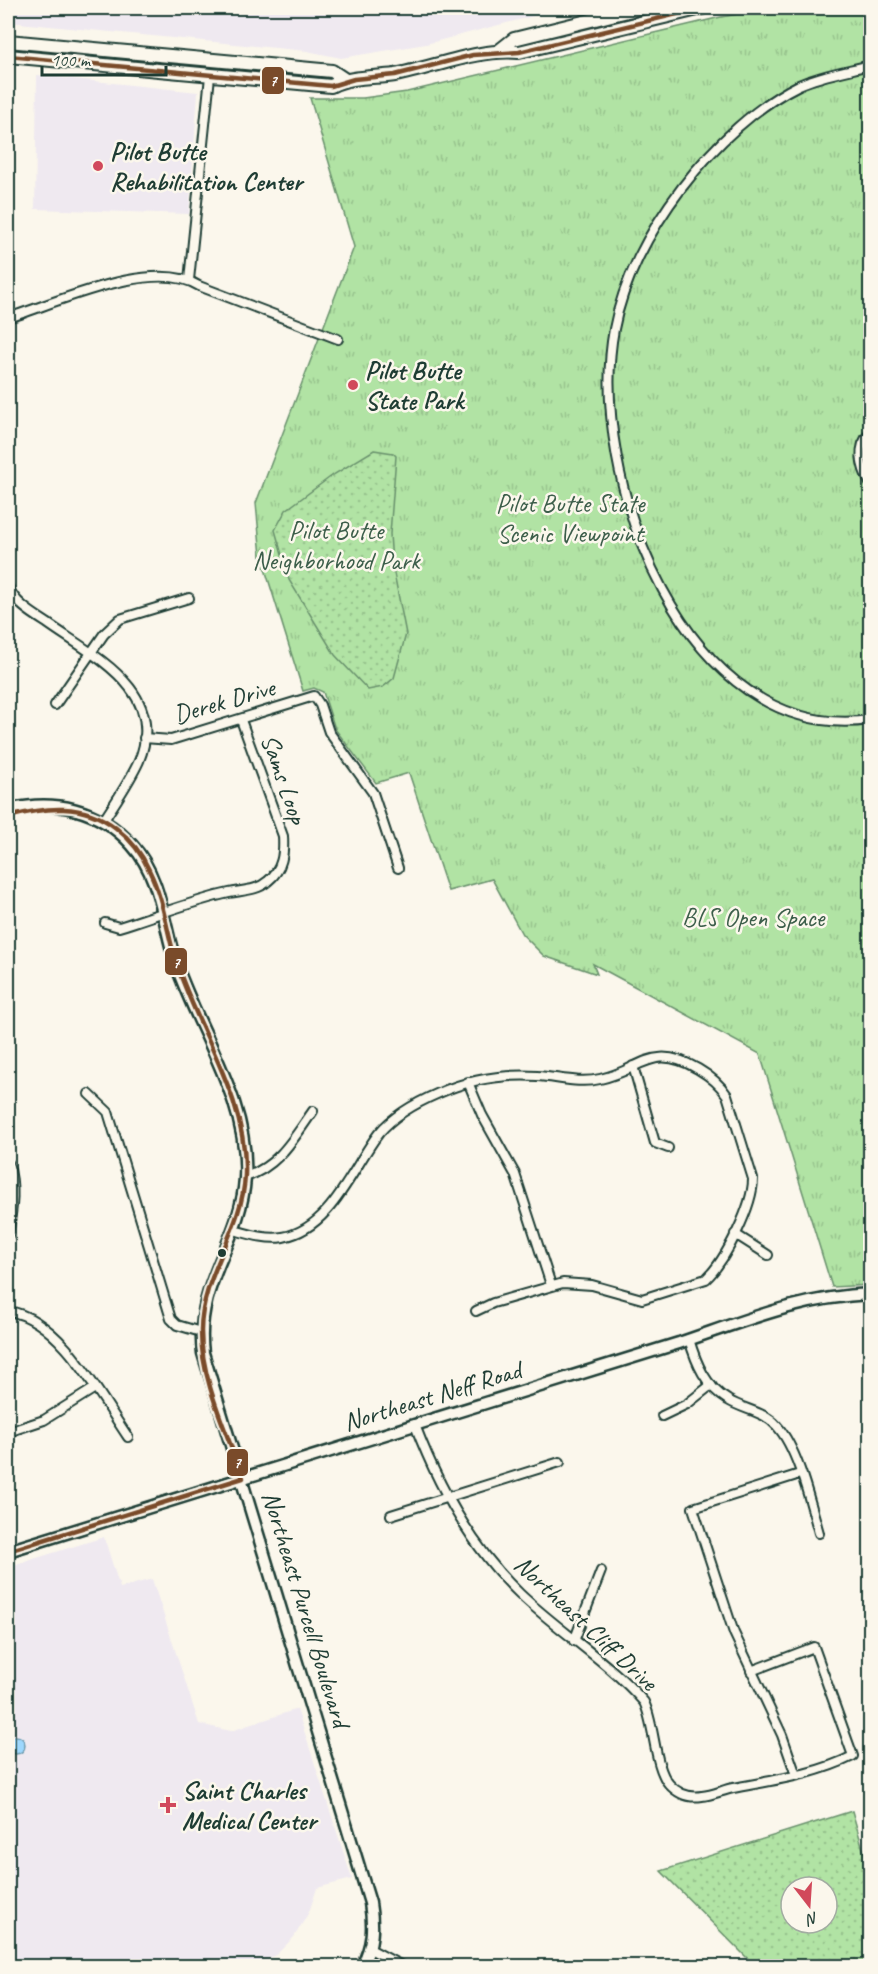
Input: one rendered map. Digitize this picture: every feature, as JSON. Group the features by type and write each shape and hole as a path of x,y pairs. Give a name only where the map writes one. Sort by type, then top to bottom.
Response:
{"main road":[{"path":"500,50 514,39 640,8"},
{"path":"8,56 331,86 344,80 394,75 500,50 519,52 702,8"},
{"path":"8,41 332,71 344,80"}],"street":[{"path":"870,65 801,84 766,104 707,156 654,231 629,279 614,327 609,370 611,416 618,459 637,534 647,562 688,631 705,653 733,681 764,702 792,713 826,721 870,720"},
{"path":"189,280 210,76"},
{"path":"8,318 142,277 164,275 189,280 199,286 338,339"},
{"path":"870,433 864,440 861,451 870,483"},
{"path":"8,586 20,604 122,675 135,692 142,710 144,738 139,760 104,820"},
{"path":"54,705 104,634 120,620 189,598"},
{"name":"Derek Drive","path":"144,738 171,740 314,696 320,705 329,732 373,794 398,868"},
{"name":"Sams Loop","path":"105,923 119,927 228,893 253,890 271,878 284,855 283,836 241,720"},
{"name":"Northeast Purcell Boulevard","path":"8,810 34,804 69,807 104,820 145,861 163,914 177,967 240,1123 244,1140 243,1201 234,1230 205,1299 201,1332 209,1373 243,1478 370,1903 374,1927 370,1949 362,1966"},
{"name":"Northeast Purcell Boulevard","path":"8,817 51,806"},
{"path":"234,1230 272,1238 284,1237 311,1225 330,1208 381,1131 406,1110 468,1082 489,1077 511,1076 590,1081 660,1057 684,1061 711,1077 727,1095 753,1179 753,1190 735,1234 714,1271 706,1278 642,1299 577,1282 551,1285 476,1311"},
{"path":"633,1066 655,1143 668,1148"},
{"path":"468,1082 482,1115 515,1174 551,1285"},
{"path":"89,1094 108,1112 171,1318 177,1325 201,1332"},
{"path":"245,1178 257,1174 285,1152 313,1111"},
{"path":"8,1163 12,1175 13,1205 8,1235"},
{"path":"735,1234 768,1255"},
{"name":"Northeast Neff Road","path":"8,1551 689,1340 806,1301 833,1296 870,1294"},
{"path":"8,1311 22,1313 53,1332 128,1437"},
{"path":"689,1340 699,1367 711,1385 728,1400 759,1413 776,1424 786,1437 819,1533"},
{"path":"662,1416 687,1404 711,1385"},
{"path":"8,1432 44,1420 94,1389"},
{"name":"Northeast Cliff Drive","path":"415,1425 446,1497 472,1538 519,1594 644,1701 651,1716 661,1765 668,1783 682,1794 702,1796 835,1765 853,1756 814,1647 751,1671"},
{"path":"391,1515 560,1462"},
{"path":"796,1775 782,1735 734,1633 693,1508 800,1474"},
{"path":"574,1641 601,1571"},
{"path":"370,1949 402,1966"}],"shaded area":[{"path":"8,8 564,8 426,44 341,58 307,51 8,22"},
{"path":"37,75 198,92 189,214 35,209"},
{"name":"Saint Charles Medical Center","path":"104,1537 120,1588 152,1579 199,1724 231,1731 297,1709 352,1879 317,1888 309,1912 294,1937 277,1954 256,1966 8,1966 8,1567"}],"green space":[{"name":"Pilot Butte State Scenic Viewpoint","path":"773,8 870,8 870,1285 832,1287 760,1054 593,964 597,974 544,956 522,934 492,879 448,891 409,773 376,783 335,729 323,692 314,688 303,691 261,556 256,503 354,247 310,98 363,98 407,92 721,17"},
{"name":"Pilot Butte Neighborhood Park","path":"374,450 393,453 396,456 390,534 392,563 406,634 394,678 383,687 368,690 335,655 289,580 275,530 286,510 333,475"},
{"path":"852,1811 870,1873 870,1966 755,1966 661,1871"}],"water":[{"path":"16,1736 22,1739 25,1745 22,1751 16,1754 10,1751 7,1745 10,1739"}],"transit line":[{"name":"7","path":"8,56 331,86 354,79 395,75 473,55 519,52 702,8"},
{"name":"7","path":"8,817 50,809 77,810 90,814 116,828 139,853 154,881 177,965 231,1094 244,1147 245,1175 243,1195 237,1215 208,1291 201,1331 205,1369 210,1387 243,1478 8,1551"}],"place":[{"name":"Pilot Butte Rehabilitation Center","path":"98,166"},
{"name":"Pilot Butte State Park","path":"353,385"},
{"name":"Saint Charles Medical Center","path":"168,1805"}],"park label":[{"name":"BLS Open Space","path":"753,917"}]}
